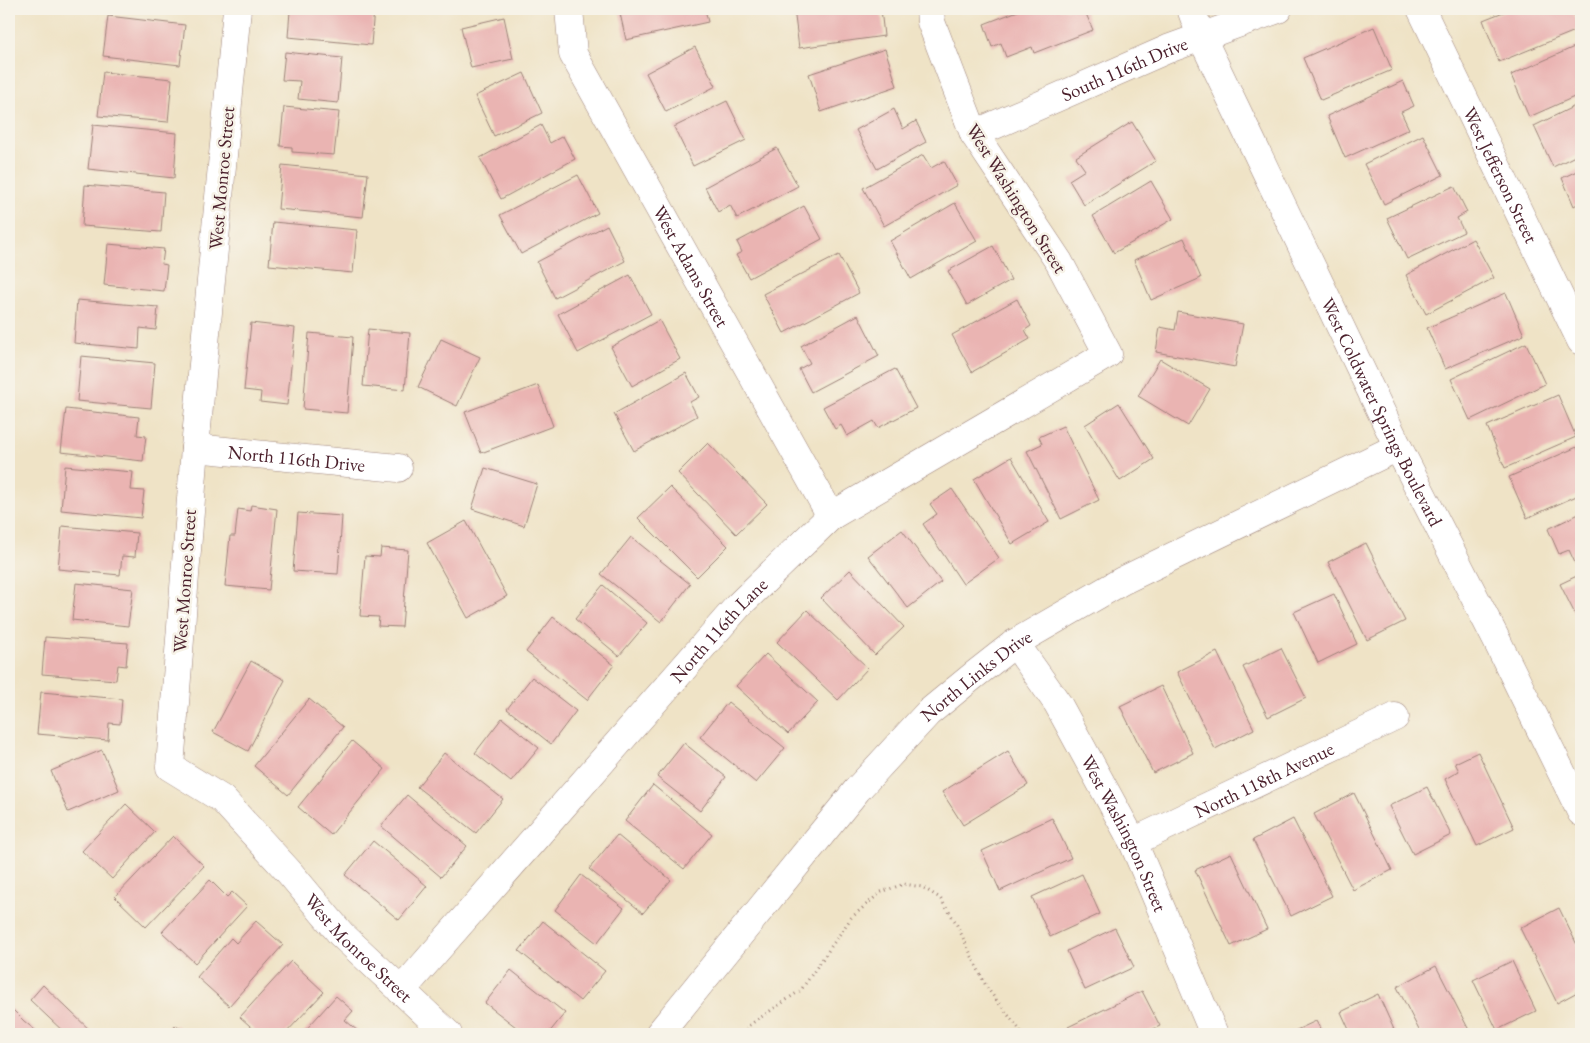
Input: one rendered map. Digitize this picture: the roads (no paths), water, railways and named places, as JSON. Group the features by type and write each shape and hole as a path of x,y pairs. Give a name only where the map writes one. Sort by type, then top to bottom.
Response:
{"street":[{"name":"West Monroe Street","path":"237,9 195,448 170,766 222,799 289,872 341,934 448,1034"},
{"name":"West Adams Street","path":"569,9 573,54 830,516"},
{"name":"West Washington Street","path":"930,9 931,22 974,134 1059,262 1108,354"},
{"name":"West Coldwater Springs Boulevard","path":"1191,9 1201,36 1398,447 1496,638 1581,812"},
{"name":"South 116th Drive","path":"974,134 1201,36 1278,9"},
{"name":"West Jefferson Street","path":"1422,9 1581,340"},
{"name":"North 116th Lane","path":"401,991 738,606 830,516 1108,354"},
{"name":"North Links Drive","path":"659,1034 857,790 928,713 1015,643 1122,582 1398,447"},
{"name":"North 116th Drive","path":"195,448 398,468"},
{"name":"West Washington Street","path":"1015,643 1058,704 1132,842 1214,1034"},
{"name":"North 118th Avenue","path":"1132,842 1395,717"}]}
